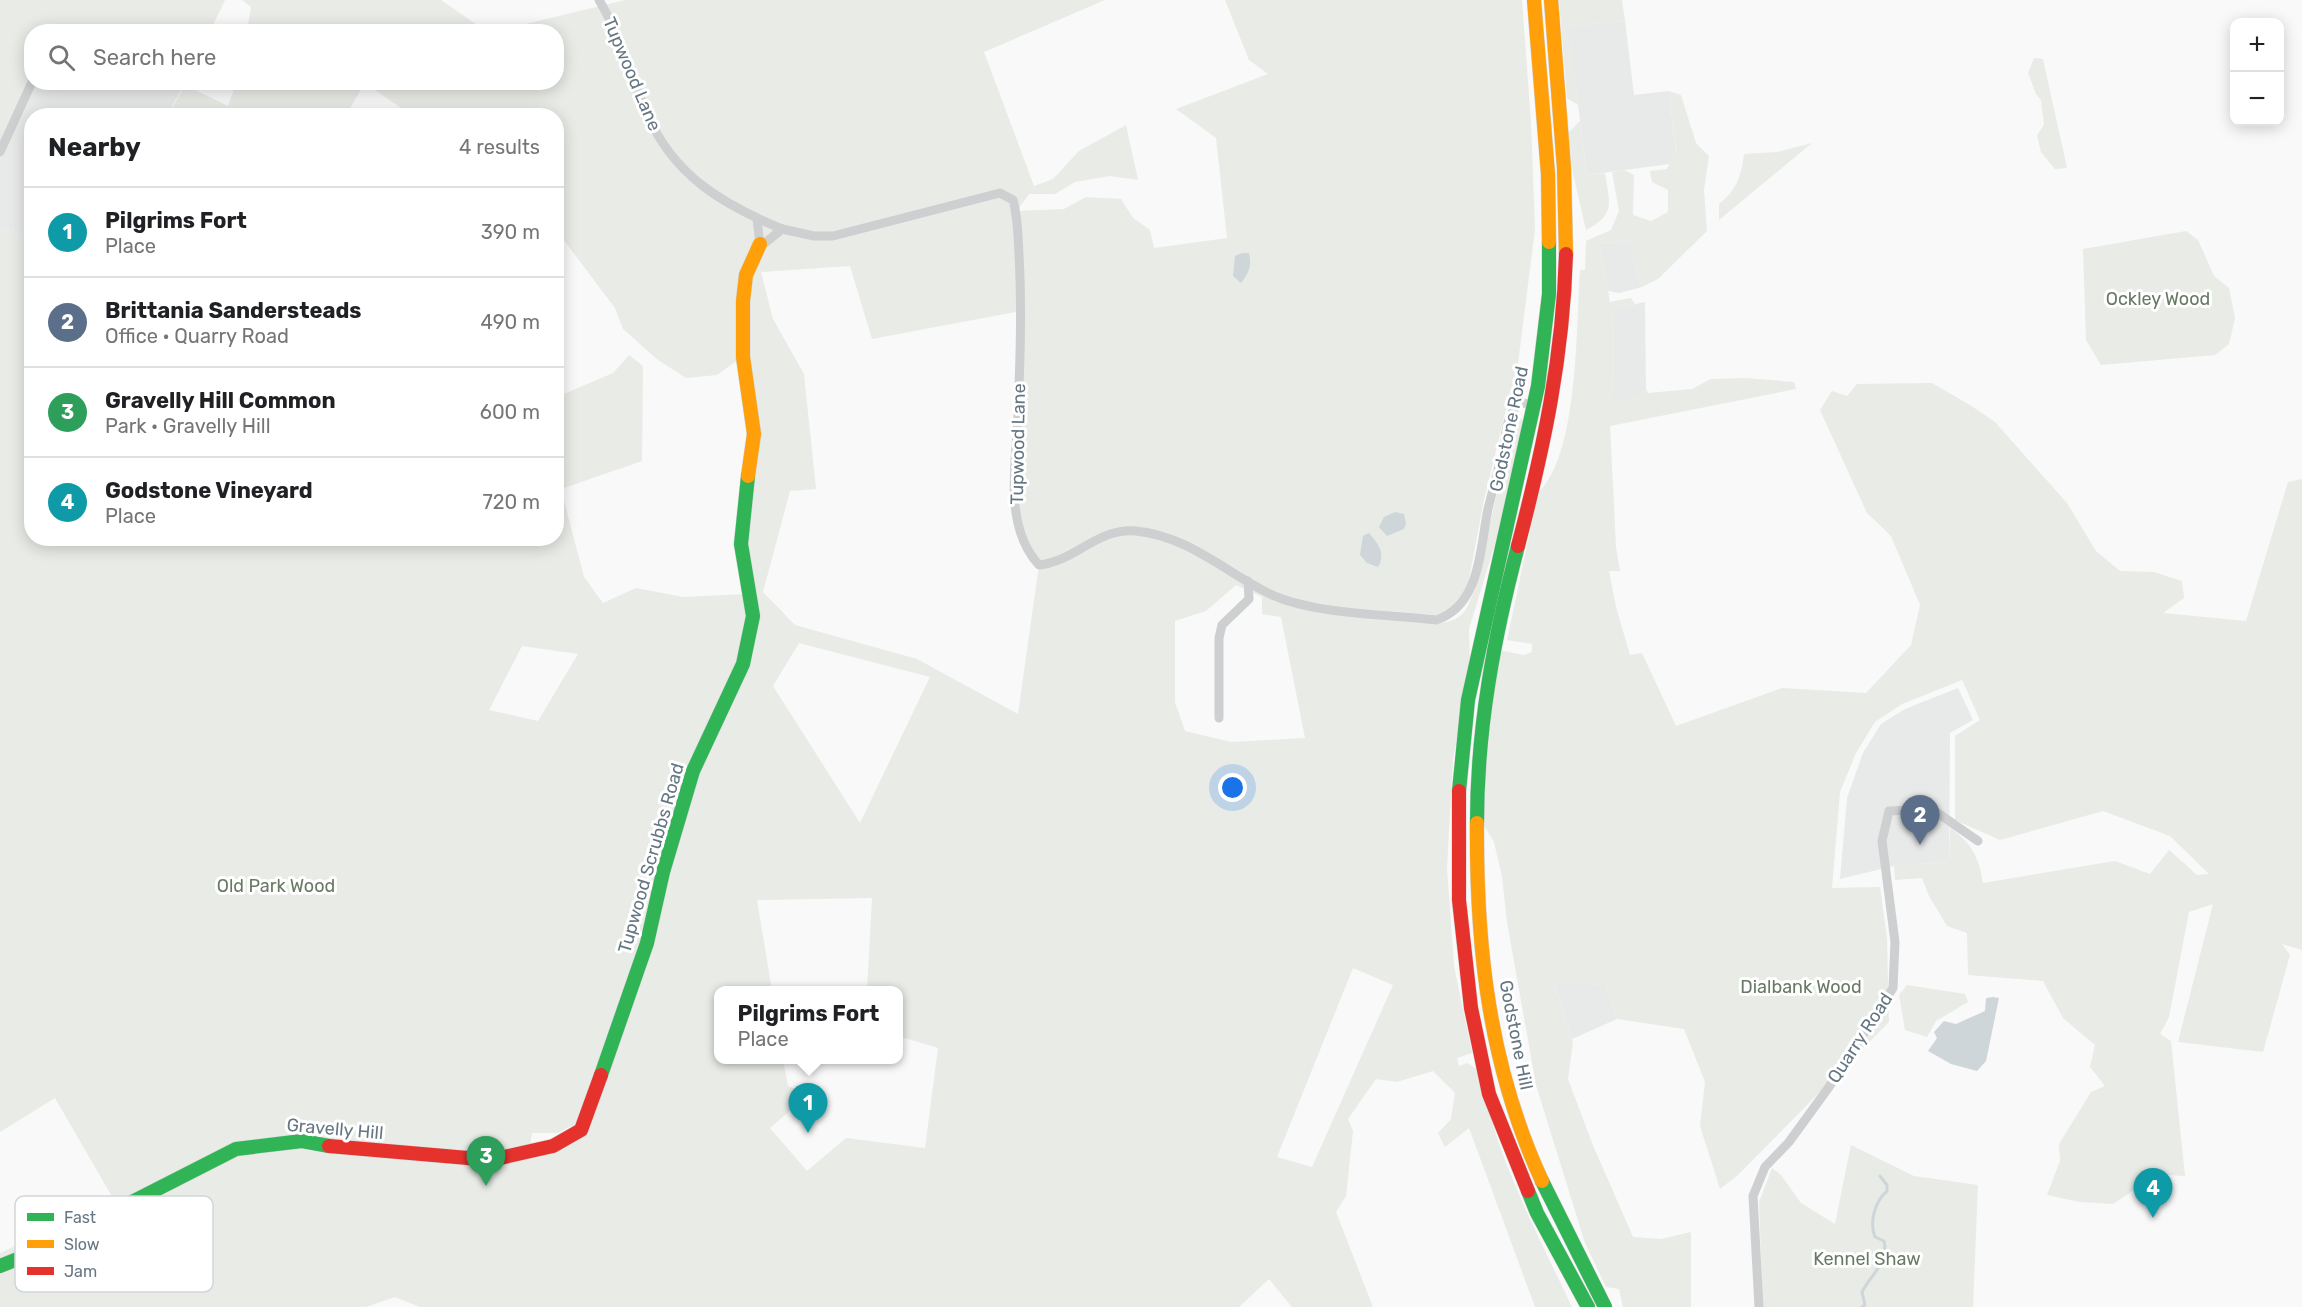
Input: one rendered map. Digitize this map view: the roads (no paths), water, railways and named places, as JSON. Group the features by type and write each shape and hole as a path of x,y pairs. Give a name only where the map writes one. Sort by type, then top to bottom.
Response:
{"main road":[{"name":"Godstone Road","path":"1458,862 1458,806 1468,700 1534,404 1545,339 1551,250 1548,174 1534,0"},
{"name":"Godstone Road","path":"1476,823 1476,775 1493,650 1542,449 1562,338 1567,224 1551,0"},
{"name":"Tupwood Scrubbs Road","path":"580,1130 647,943 663,872 693,771 743,664 753,616 741,544 754,434 743,357 743,301 746,274 760,244"},
{"name":"Godstone Hill","path":"1476,823 1479,923 1490,1008 1507,1091 1556,1211 1605,1307"},
{"name":"Godstone Hill","path":"1458,862 1459,900 1471,1008 1489,1094 1537,1213 1588,1307"},
{"name":"Gravelly Hill","path":"141,1196 236,1149 255,1145 302,1141 342,1149 491,1160 553,1146 580,1130"},
{"name":"Gravelly Hill","path":"0,1266 15,1260"}],"street":[{"name":"Tupwood Lane","path":"599,0 608,16 647,115 672,159 728,204 757,219 782,229 814,236 833,236 994,195 1006,195 1013,200 1016,211 1019,267 1019,392 1014,485 1017,517 1025,549 1039,565 1051,564 1091,540 1120,531 1135,531 1159,535 1201,552 1267,593 1330,610 1436,620 1450,616 1469,593 1482,551 1488,510 1509,418 1520,403 1534,404"},
{"path":"0,152 28,90"},
{"path":"757,219 760,244 765,243 782,229"},
{"path":"1219,718 1219,638 1222,625 1249,599 1248,581"},
{"name":"Quarry Road","path":"1759,1307 1753,1196 1765,1167 1789,1142 1829,1087 1893,988 1895,942 1882,841 1889,811 1932,809 1978,841"}],"waterway":[{"path":"1862,1307 1865,1305 1862,1292 1882,1262 1885,1249 1884,1241 1875,1237 1873,1231 1876,1206 1887,1191 1887,1185 1880,1176"}],"place":[{"name":"Brittania Sandersteads","path":"1920,845"},
{"name":"Pilgrims Fort","path":"808,1133"},
{"name":"Gravelly Hill Common","path":"486,1186"},
{"name":"Godstone Vineyard","path":"2153,1218"}],"park label":[{"name":"Ockley Wood","path":"2158,299"},
{"name":"Old Park Wood","path":"276,886"},
{"name":"Dialbank Wood","path":"1801,987"},
{"name":"Kennel Shaw","path":"1867,1259"}]}
